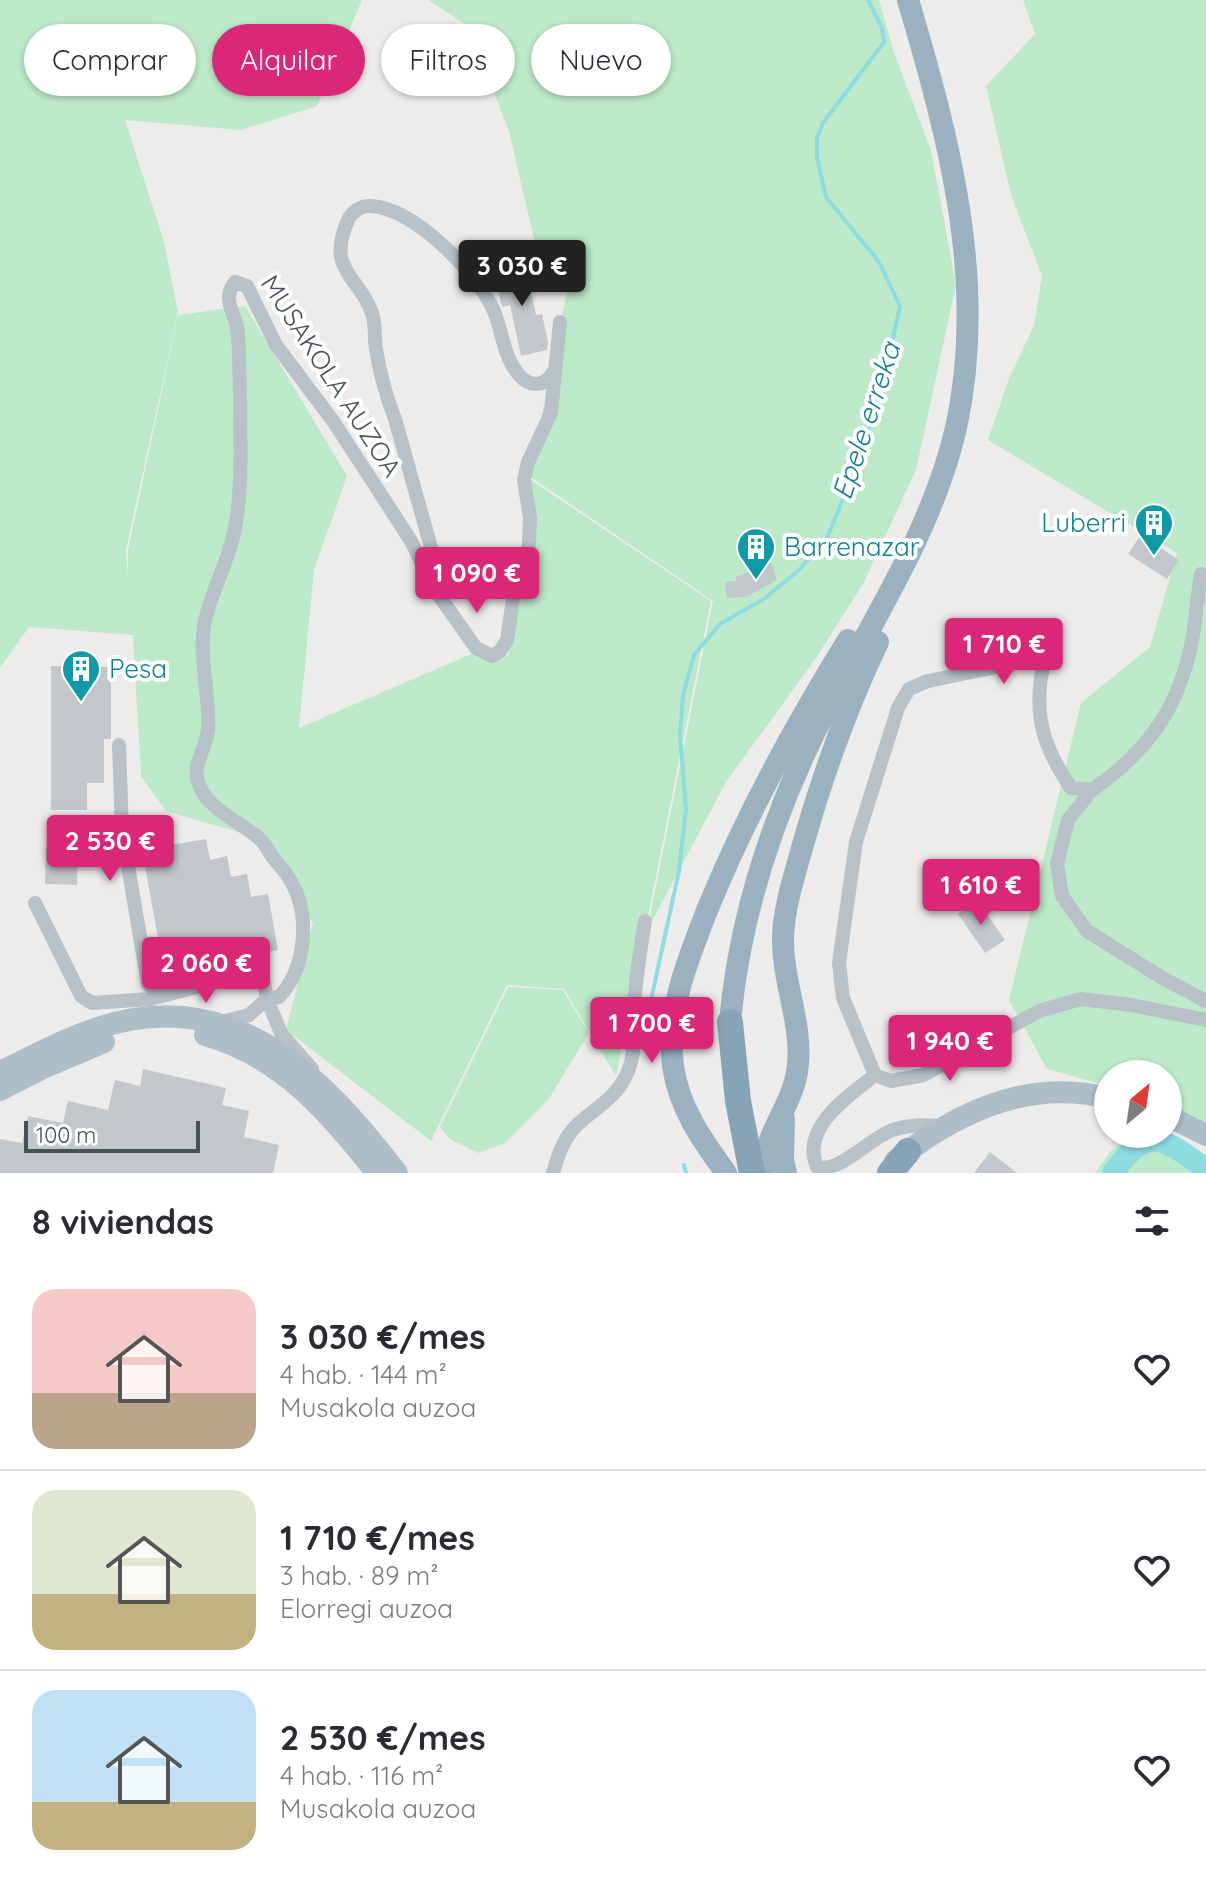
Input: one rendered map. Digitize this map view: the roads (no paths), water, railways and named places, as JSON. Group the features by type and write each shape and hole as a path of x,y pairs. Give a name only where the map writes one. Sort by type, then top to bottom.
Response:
{"highway":[{"path":"763,1173 763,1157 792,1094 798,1065 783,938 790,893 834,744 925,543 955,428 965,373 969,318 967,280 952,170 908,0"},
{"path":"739,1173 735,1120 726,1070 735,969 746,917 778,813 825,712 905,563 939,484"},
{"path":"726,1173 702,1142 686,1112 676,1083 671,1043 672,1015 699,932 736,842 774,765 875,595 914,521 939,484"},
{"path":"784,1113 782,1153 786,1173"},
{"path":"735,1120 752,1173"},
{"path":"702,1142 711,1173"},
{"path":"890,1173 908,1151"}],"main road":[{"path":"0,1072 68,1039 103,1026 173,1017 217,1023 265,1042 292,1061 327,1091 369,1136 397,1173"},
{"path":"0,1090 87,1047 116,1038 145,1033 202,1035 231,1043 259,1056 283,1073 334,1122 377,1173"},
{"path":"882,1173 944,1126 980,1108 1032,1094 1094,1096"},
{"path":"1182,1123 1206,1135"}],"street":[{"name":"MUSAKOLA AUZOA","path":"443,599 442,584 382,382 371,311 341,262 341,243 350,215 358,208 372,206 393,212 430,235 454,255 483,290 495,312 509,358 518,374 524,380 541,384 547,382 554,371"},
{"name":"MUSAKOLA AUZOA","path":"217,1023 249,1015 267,999 279,997 287,989 302,949 301,909 289,877 264,843 209,800 200,787 196,773 208,729 203,640 205,623 211,597 229,553 237,511 240,469 239,350 237,323 229,299 231,287 235,282 247,286 276,345 354,453 411,541 435,590 476,648 492,656 500,651 507,640 513,599 529,544 530,518 524,480 528,462 551,413 560,322"},
{"path":"1201,574 1194,631 1170,711 1143,746 1111,777 1092,790 1068,820 1057,864 1062,896 1087,931 1206,1001"},
{"path":"1092,790 1071,788 1051,758 1041,719 1040,685 1046,648 1040,648 1029,660 928,681 909,689 898,708 856,842 839,963 843,998 875,1075 891,1081 924,1075 1039,1011 1081,999 1206,1020"},
{"path":"119,745 126,864 148,984 159,996"},
{"path":"35,903 81,996 92,1003 151,999 253,975 264,983 281,1033 327,1091"},
{"path":"553,1173 560,1149 567,1138 620,1086 633,1060 633,1008 645,921"},
{"path":"875,1075 835,1107 821,1126 812,1156 817,1167 826,1170 838,1167 874,1139 893,1130 918,1124 944,1126"}],"waterway":[{"name":"Epele erreka","path":"648,1014 679,871 686,809 680,735 683,695 694,655 720,624 764,599 799,570 827,538 860,458 882,389 900,306 879,262 826,197 817,158 817,138 823,123 884,42 882,28 868,0"},
{"path":"1113,1173 1137,1147 1157,1141 1178,1150 1206,1169"},
{"path":"684,1165 686,1173"}],"place":[{"name":"Luberri","path":"1154,557"},
{"name":"Barrenazar","path":"756,581"},
{"name":"Pesa","path":"81,703"}]}
